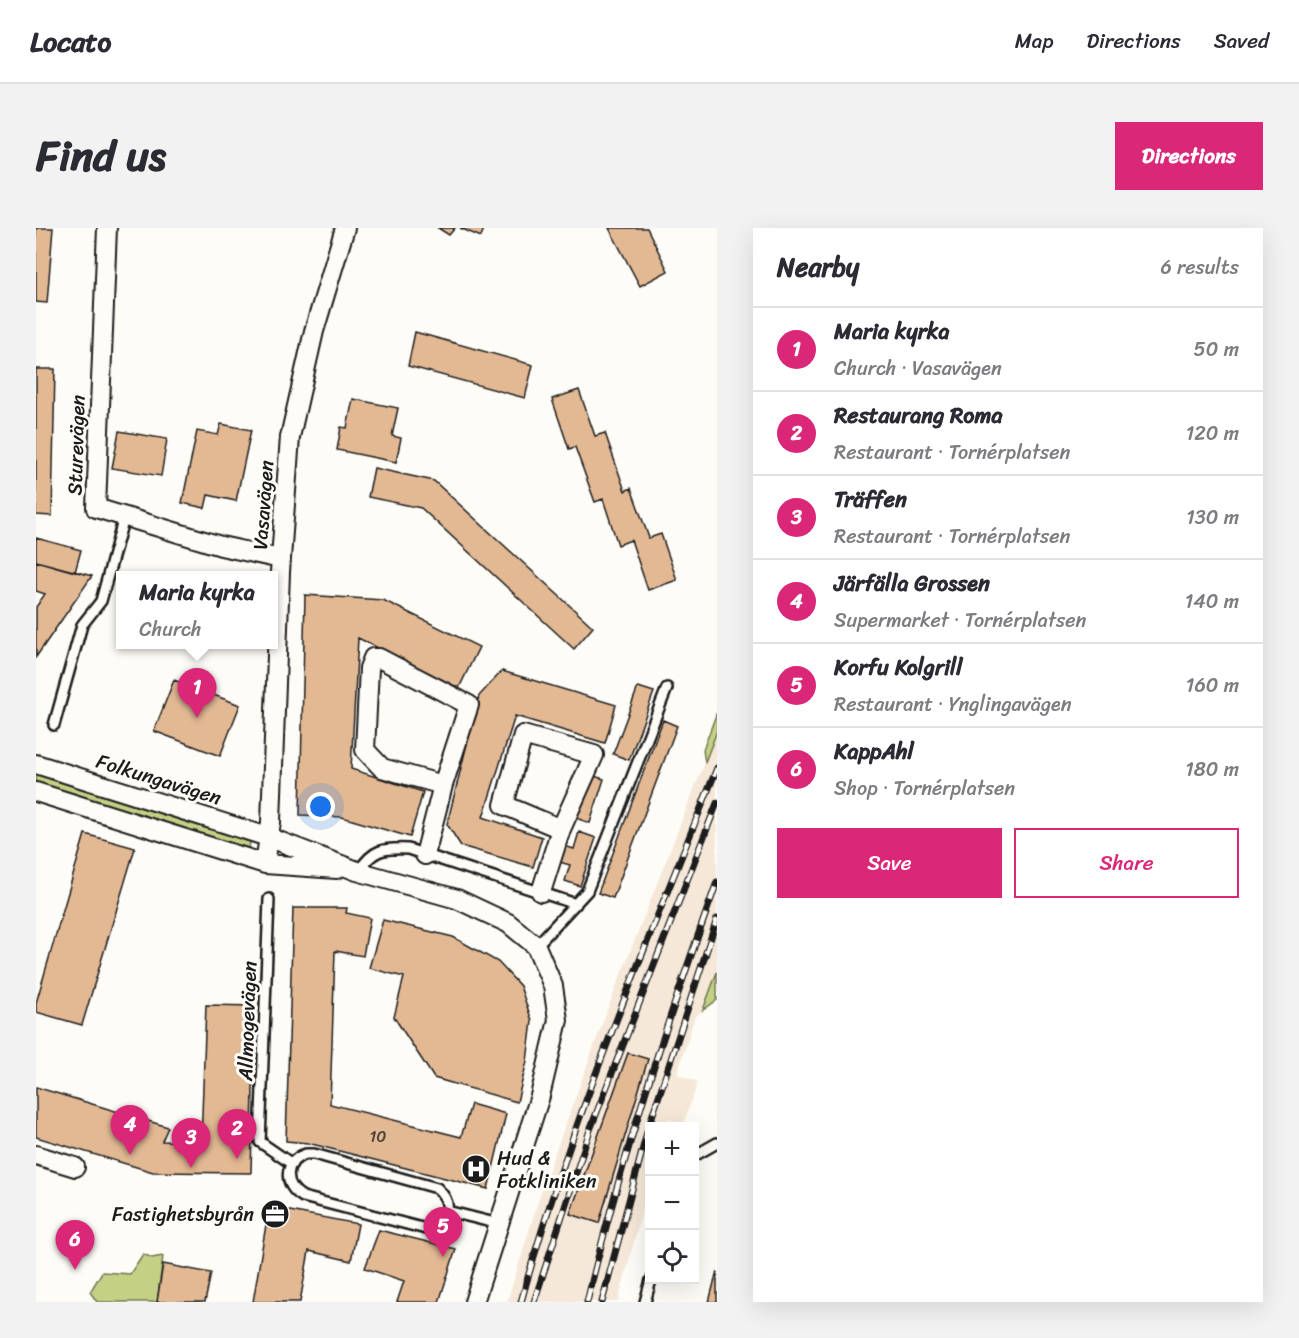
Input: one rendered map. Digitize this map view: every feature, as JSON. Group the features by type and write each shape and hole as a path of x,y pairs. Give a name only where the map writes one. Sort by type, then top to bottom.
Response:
{"street":[{"name":"Sturevägen","path":"107,228 96,508 221,546 281,559"},
{"name":"Vasavägen","path":"278,631 290,437 314,331 345,228"},
{"name":"Vasavägen","path":"266,864 270,822 277,649"},
{"path":"425,855 443,785 469,705 379,658 373,658 369,668 365,750 382,768 443,785"},
{"path":"541,892 561,829 594,755 523,735 504,805 561,829"},
{"name":"Folkungavägen","path":"36,764 268,837 358,871"},
{"path":"36,792 266,864 358,871 457,899 508,923 536,946 554,986 558,1020 540,1096 474,1302"},
{"path":"36,1155 75,1167"}],"lane":[{"path":"54,725 82,625 101,601 124,516"},
{"path":"536,946 587,891 667,688"},
{"path":"358,871 372,854 384,850 408,849 576,904"},
{"name":"Allmogevägen","path":"269,899 260,1142 292,1164"},
{"path":"699,1153 717,1143"},
{"path":"314,1154 431,1186 444,1195 447,1211 442,1222 426,1229 303,1197 296,1193 289,1183 288,1175 292,1164 301,1156 314,1154"},
{"path":"447,1211 499,1224"},
{"path":"645,1302 650,1284"}],"shaded area":[{"path":"717,731 717,972 703,1010 695,1016 677,1074 698,1082 684,1122 668,1119 667,1122 645,1122 645,1200 618,1302 507,1302 543,1186 608,1008"}],"green space":[{"path":"717,712 717,731 705,762 703,750"},
{"path":"36,774 251,840 248,850 36,785"},
{"path":"717,972 717,1000 703,1010"},
{"path":"143,1254 152,1258 163,1256 157,1302 97,1302 90,1292 102,1272 130,1274"}],"building":[{"path":"36,228 53,228 47,303 36,302"},
{"path":"438,228 455,228 449,235"},
{"path":"460,228 484,228 481,237"},
{"path":"609,228 647,228 668,271 640,286"},
{"path":"415,332 533,365 525,398 408,366"},
{"path":"36,369 55,369 52,516 36,515"},
{"path":"579,390 595,436 605,433 625,491 631,488 649,538 661,534 677,580 648,590 631,540 618,545 603,499 595,502 575,447 569,449 552,399"},
{"path":"353,399 398,408 392,436 401,438 396,462 337,450 341,427 347,428"},
{"path":"221,424 251,430 236,501 208,495 205,508 182,503 197,431 218,435"},
{"path":"119,431 167,439 161,476 112,468"},
{"path":"374,468 434,481 593,627 574,649 421,508 368,497"},
{"path":"36,538 81,550 75,572 36,561"},
{"path":"36,561 92,576 36,657 36,607 45,594 36,591"},
{"path":"305,595 383,600 479,647 459,688 358,638 351,769 423,792 410,837 342,817 300,815"},
{"path":"502,671 616,705 605,743 515,716 483,817 542,837 533,867 461,846 447,824 479,696"},
{"path":"174,680 240,705 220,756 154,731"},
{"path":"638,687 654,692 629,760 613,754"},
{"path":"663,720 677,726 613,898 598,893"},
{"path":"587,774 604,779 590,823 573,817"},
{"path":"579,832 596,838 580,886 565,881 570,865 556,861 561,845 574,849"},
{"path":"85,834 135,848 82,1025 36,1012 36,1003"},
{"path":"293,908 347,908 346,913 370,918 363,956 335,951 330,1104 461,1137 471,1104 506,1114 488,1189 308,1143 286,1141"},
{"path":"383,920 453,937 498,962 520,986 532,1021 527,1061 517,1102 434,1078 394,1017 404,977 369,968"},
{"path":"206,1005 255,1006 251,1173 153,1172 36,1137 36,1087 168,1127 162,1141 201,1142"},
{"path":"628,1053 648,1059 599,1223 570,1214"},
{"path":"269,1207 358,1224 351,1261 309,1251 300,1302 253,1302"},
{"path":"379,1230 456,1249 439,1302 397,1302 404,1281 365,1268"},
{"path":"163,1264 211,1273 205,1302 157,1302"},
{"path":"717,1271 717,1302 709,1302"}],"railway":[{"path":"521,1302 563,1166 587,1099 637,966 717,768"},
{"path":"534,1302 590,1130 717,803"},
{"path":"587,1302 646,1090 717,882"},
{"path":"602,1302 648,1129 717,919"}],"place":[{"name":"Maria kyrka","path":"197,718"},
{"name":"Järfälla Grossen","path":"130,1155"},
{"name":"Restaurang Roma","path":"237,1159"},
{"name":"Träffen","path":"191,1168"},
{"name":"Hud & Fotkliniken","path":"476,1169"},
{"name":"Fastighetsbyrån","path":"275,1214"},
{"name":"Korfu Kolgrill","path":"443,1257"},
{"name":"KappAhl","path":"75,1270"}]}
